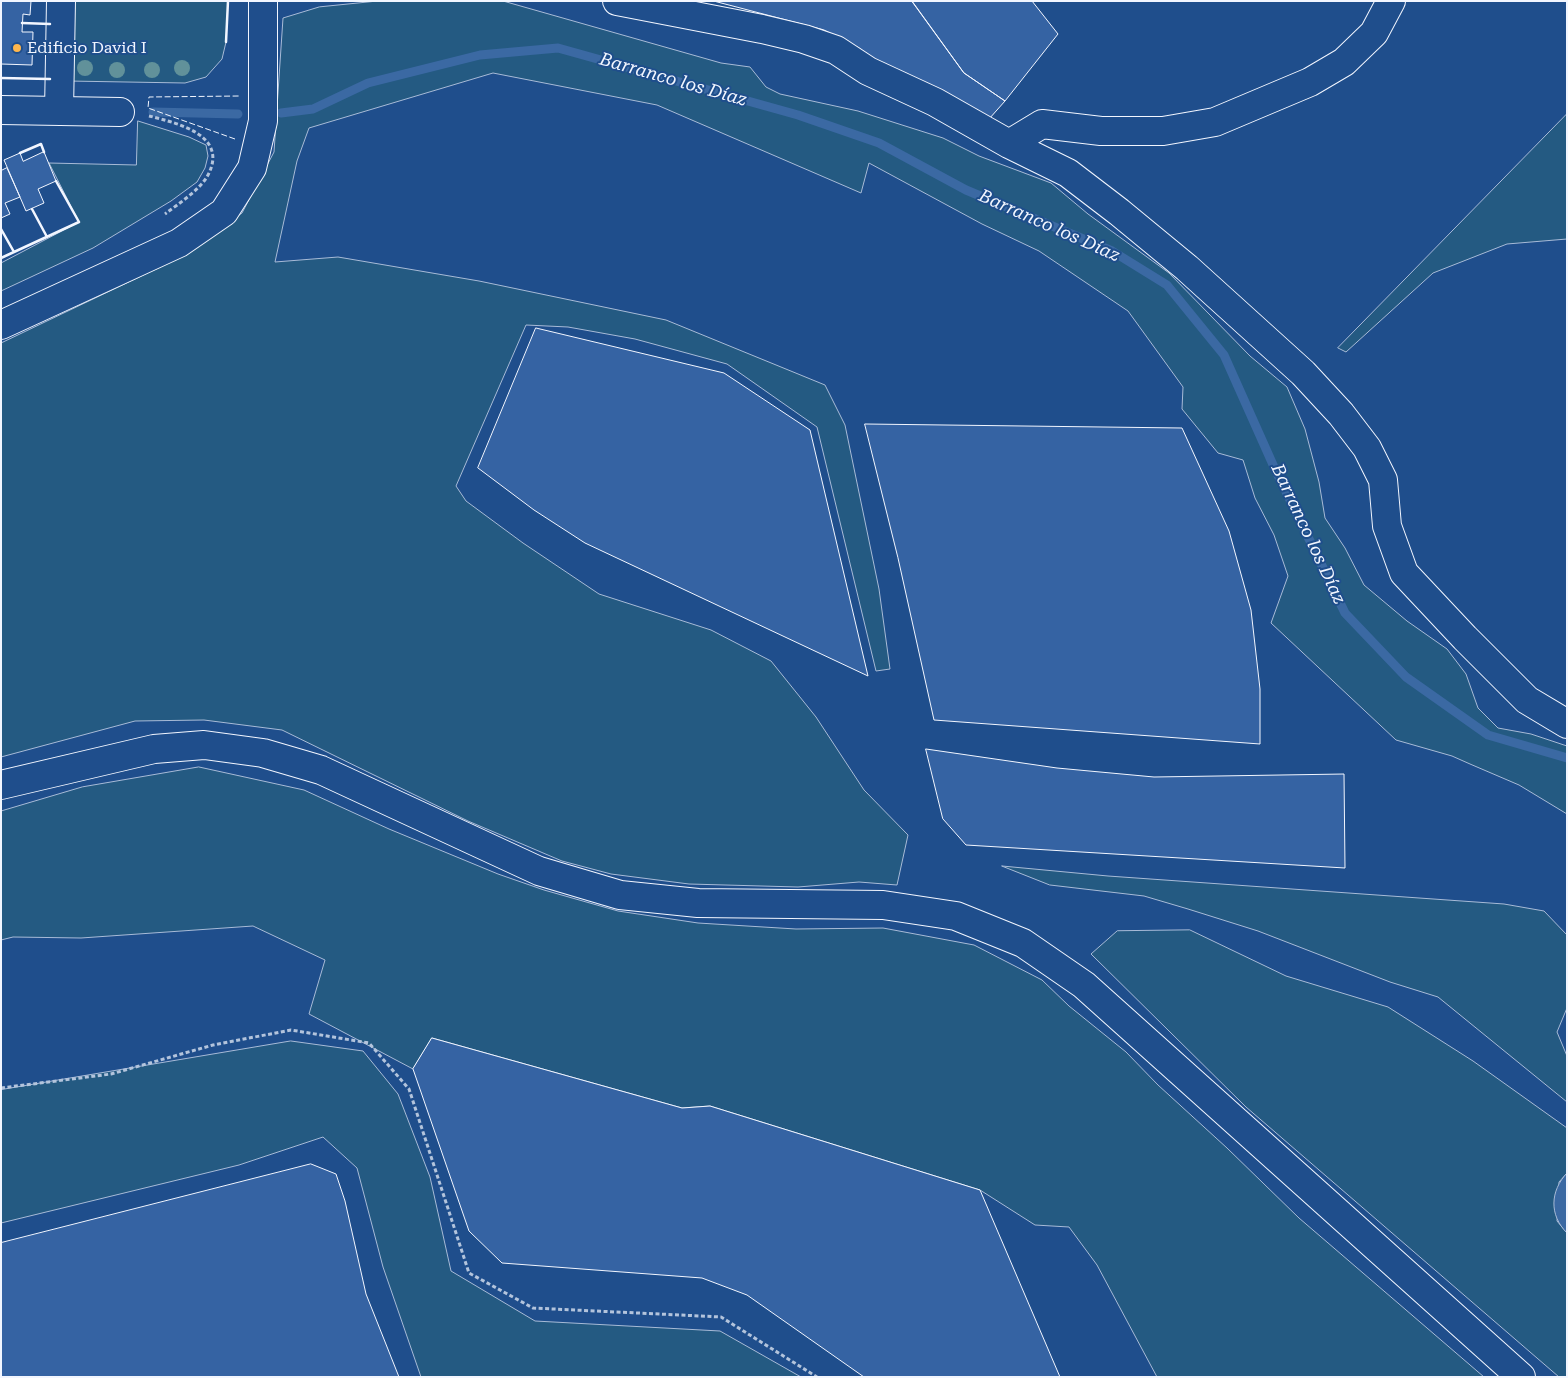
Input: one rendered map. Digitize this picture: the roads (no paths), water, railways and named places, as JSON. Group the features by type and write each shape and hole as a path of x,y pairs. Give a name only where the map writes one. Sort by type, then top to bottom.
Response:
{"street":[{"path":"58,111 61,1"},
{"path":"1,326 179,243 224,212 252,168 263,121 263,1"},
{"path":"617,1 762,29 836,50 868,71 935,102 1009,144 1068,174 1119,212 1187,268 1303,373 1342,414 1367,448 1383,480 1386,526 1404,573 1465,638 1528,700 1567,724"},
{"path":"1009,144 1042,124 1100,131 1163,132 1216,122 1296,89 1344,62 1374,33 1391,1"},
{"path":"4,111 120,112"},
{"path":"1,785 154,749 204,745 263,752 321,770 538,871 620,895 698,903 883,905 956,916 1023,943 1084,985 1521,1377"}],"waterway":[{"name":"Barranco los Díaz","path":"281,113 313,109 368,83 480,55 558,48 798,115 879,143 966,190 1112,251 1167,285 1224,355 1274,467 1345,613 1406,677 1488,735 1567,758"},
{"path":"153,112 238,114"}],"place":[{"name":"Edificio David I","path":"17,48"}]}
